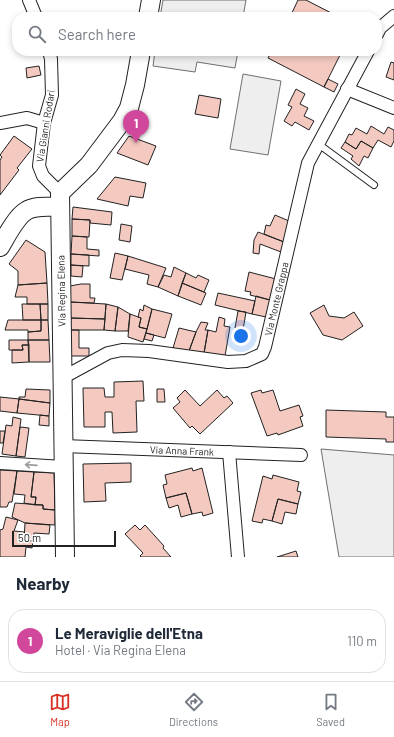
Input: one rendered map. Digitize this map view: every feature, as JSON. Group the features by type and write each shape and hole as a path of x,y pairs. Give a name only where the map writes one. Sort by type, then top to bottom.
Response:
{"street":[{"path":"29,0 34,12"},
{"path":"149,12 151,0"},
{"path":"382,26 394,16"},
{"name":"Via Gianni Rodari","path":"51,56 52,95 44,123 39,166 43,176 60,200"},
{"path":"0,247 20,215 26,210 38,208 60,200 89,165 122,121 130,102 140,56"},
{"name":"Via Monte Grappa","path":"62,378 108,353 122,350 149,351 228,362 246,361 262,354 265,347 308,163 365,56"},
{"path":"347,89 394,108"},
{"path":"0,123 27,118 44,123"},
{"name":"Via Regina Elena","path":"60,200 65,557"},
{"name":"Via Anna Frank","path":"63,446 300,454"},
{"path":"229,452 238,557"},
{"path":"0,463 63,467"}],"lane":[{"path":"317,144 374,185"}],"shaded area":[{"path":"163,0 246,0 244,12 161,12"},
{"path":"154,56 237,56 235,68 197,62 195,72 153,66"},
{"path":"243,74 281,81 268,155 230,149"},
{"path":"321,449 394,455 394,557 339,557"}],"building":[{"path":"298,0 306,0 329,12 292,12"},
{"path":"269,56 340,56 324,87 268,58"},
{"path":"391,62 394,63 394,80 386,77"},
{"path":"39,66 41,75 27,78 26,68"},
{"path":"328,79 338,84 334,92 324,87"},
{"path":"296,89 305,94 300,104 308,108 304,116 314,121 309,130 295,122 292,126 284,121 292,107 288,105"},
{"path":"199,95 221,99 218,118 195,114"},
{"path":"371,126 384,134 388,127 394,130 394,141 391,147 378,140 373,148 361,141 356,149 345,142 349,134 352,135 356,128 367,134"},
{"path":"14,136 32,149 17,168 19,170 0,195 0,160 2,157 0,155"},
{"path":"129,136 156,146 148,165 117,153"},
{"path":"361,141 373,148 368,158 364,156 359,166 351,159 353,156 341,148 345,142 356,149"},
{"path":"115,177 146,183 143,198 130,196 128,206 97,199"},
{"path":"73,207 112,212 111,225 90,223 90,220 72,219"},
{"path":"275,215 289,221 284,242 264,234 266,225 270,226"},
{"path":"72,219 90,220 89,237 72,236"},
{"path":"121,224 132,226 130,242 119,240"},
{"path":"258,232 284,242 281,252 260,244 259,254 253,253 254,240"},
{"path":"72,236 87,237 87,249 99,250 99,256 71,254"},
{"path":"26,240 45,252 47,283 18,285 18,271 9,264"},
{"path":"115,253 128,256 122,280 110,278"},
{"path":"71,254 89,255 89,266 71,265"},
{"path":"128,256 166,268 158,287 147,284 149,275 125,269"},
{"path":"71,265 83,266 82,277 71,276"},
{"path":"174,267 186,273 178,296 158,287 164,275 171,277"},
{"path":"249,272 276,279 270,300 250,295 251,292 245,291"},
{"path":"186,273 196,278 198,275 209,280 204,292 182,283"},
{"path":"47,283 48,304 27,304 27,297 15,297 18,285"},
{"path":"182,283 206,293 201,305 178,296"},
{"path":"90,284 90,298 95,298 94,303 70,302 70,286"},
{"path":"218,293 255,301 252,314 215,305"},
{"path":"256,296 270,300 266,317 252,314"},
{"path":"70,302 106,304 105,319 70,318"},
{"path":"22,304 40,304 41,320 23,320"},
{"path":"40,304 48,304 48,320 41,320"},
{"path":"106,304 118,307 115,331 104,330"},
{"path":"144,305 152,309 147,329 139,327 141,318 138,317 140,309 143,311"},
{"path":"324,305 329,316 344,318 354,312 363,326 342,340 323,335 310,313"},
{"path":"118,307 130,314 128,331 115,331"},
{"path":"152,309 172,314 165,338 146,333"},
{"path":"238,311 246,312 243,330 235,328"},
{"path":"130,314 141,318 139,327 147,329 143,342 128,337"},
{"path":"219,317 225,319 224,326 230,327 225,356 204,353 208,330 216,332"},
{"path":"70,318 105,319 104,330 70,330"},
{"path":"8,320 41,320 41,331 28,332 28,330 5,330"},
{"path":"41,320 48,320 49,340 28,340 28,332 41,331"},
{"path":"201,322 208,323 205,330 208,330 204,353 189,351 196,332"},
{"path":"179,328 196,332 189,351 173,348"},
{"path":"70,330 79,330 79,348 89,348 89,356 71,356"},
{"path":"146,333 154,335 152,341 144,339"},
{"path":"9,340 28,340 29,345 22,345 23,350 9,350"},
{"path":"28,340 49,340 50,362 29,362"},
{"path":"22,345 29,345 29,362 12,363 12,350 23,350"},
{"path":"143,381 144,401 136,401 137,432 113,433 112,412 105,412 105,427 84,427 83,388 104,388 105,397 114,397 114,382"},
{"path":"26,389 50,390 50,403 19,399 19,397 25,397"},
{"path":"157,389 164,389 165,402 157,402"},
{"path":"185,390 200,406 217,390 224,398 227,396 233,403 200,434 192,426 190,428 173,408 180,402 177,398"},
{"path":"261,390 262,393 273,390 280,411 299,405 303,416 300,417 303,426 278,435 277,433 267,436 251,393"},
{"path":"0,397 19,399 17,413 0,411"},
{"path":"19,399 50,403 49,416 17,413"},
{"path":"326,410 386,412 386,417 394,417 394,442 386,442 386,439 326,437"},
{"path":"40,415 49,416 49,426 39,425"},
{"path":"13,417 21,419 16,456 2,454 6,425 12,426"},
{"path":"20,427 29,428 25,457 16,456"},
{"path":"0,431 5,431 3,443 0,443"},
{"path":"131,463 131,482 105,483 106,501 84,502 83,464"},
{"path":"192,468 193,471 202,468 213,513 203,516 202,512 192,514 186,493 166,498 163,485 167,484 165,475"},
{"path":"0,470 17,471 12,502 9,502 7,507 0,507"},
{"path":"17,471 34,472 31,497 36,497 35,505 24,503 25,495 14,494"},
{"path":"34,472 54,473 55,510 43,509 43,505 35,505 36,497 31,497"},
{"path":"273,475 299,482 297,491 301,492 298,504 278,499 272,521 263,519 262,523 252,521 263,476 272,479"},
{"path":"186,493 192,514 181,517 178,505 169,508 166,498"},
{"path":"278,499 298,504 296,514 285,512 282,524 272,521"},
{"path":"15,503 43,505 43,509 55,510 55,525 25,523 12,517"},
{"path":"6,517 18,520 14,531 24,532 24,540 33,541 32,548 26,547 25,557 0,557 0,530 3,529"},
{"path":"25,523 50,525 49,534 34,533 33,541 24,540"},
{"path":"135,525 140,530 145,525 164,546 163,548 171,557 141,557 140,556 143,553 125,534"},
{"path":"296,551 298,557 277,557"}],"place":[{"name":"Le Meraviglie dell'Etna","path":"136,143"}]}
